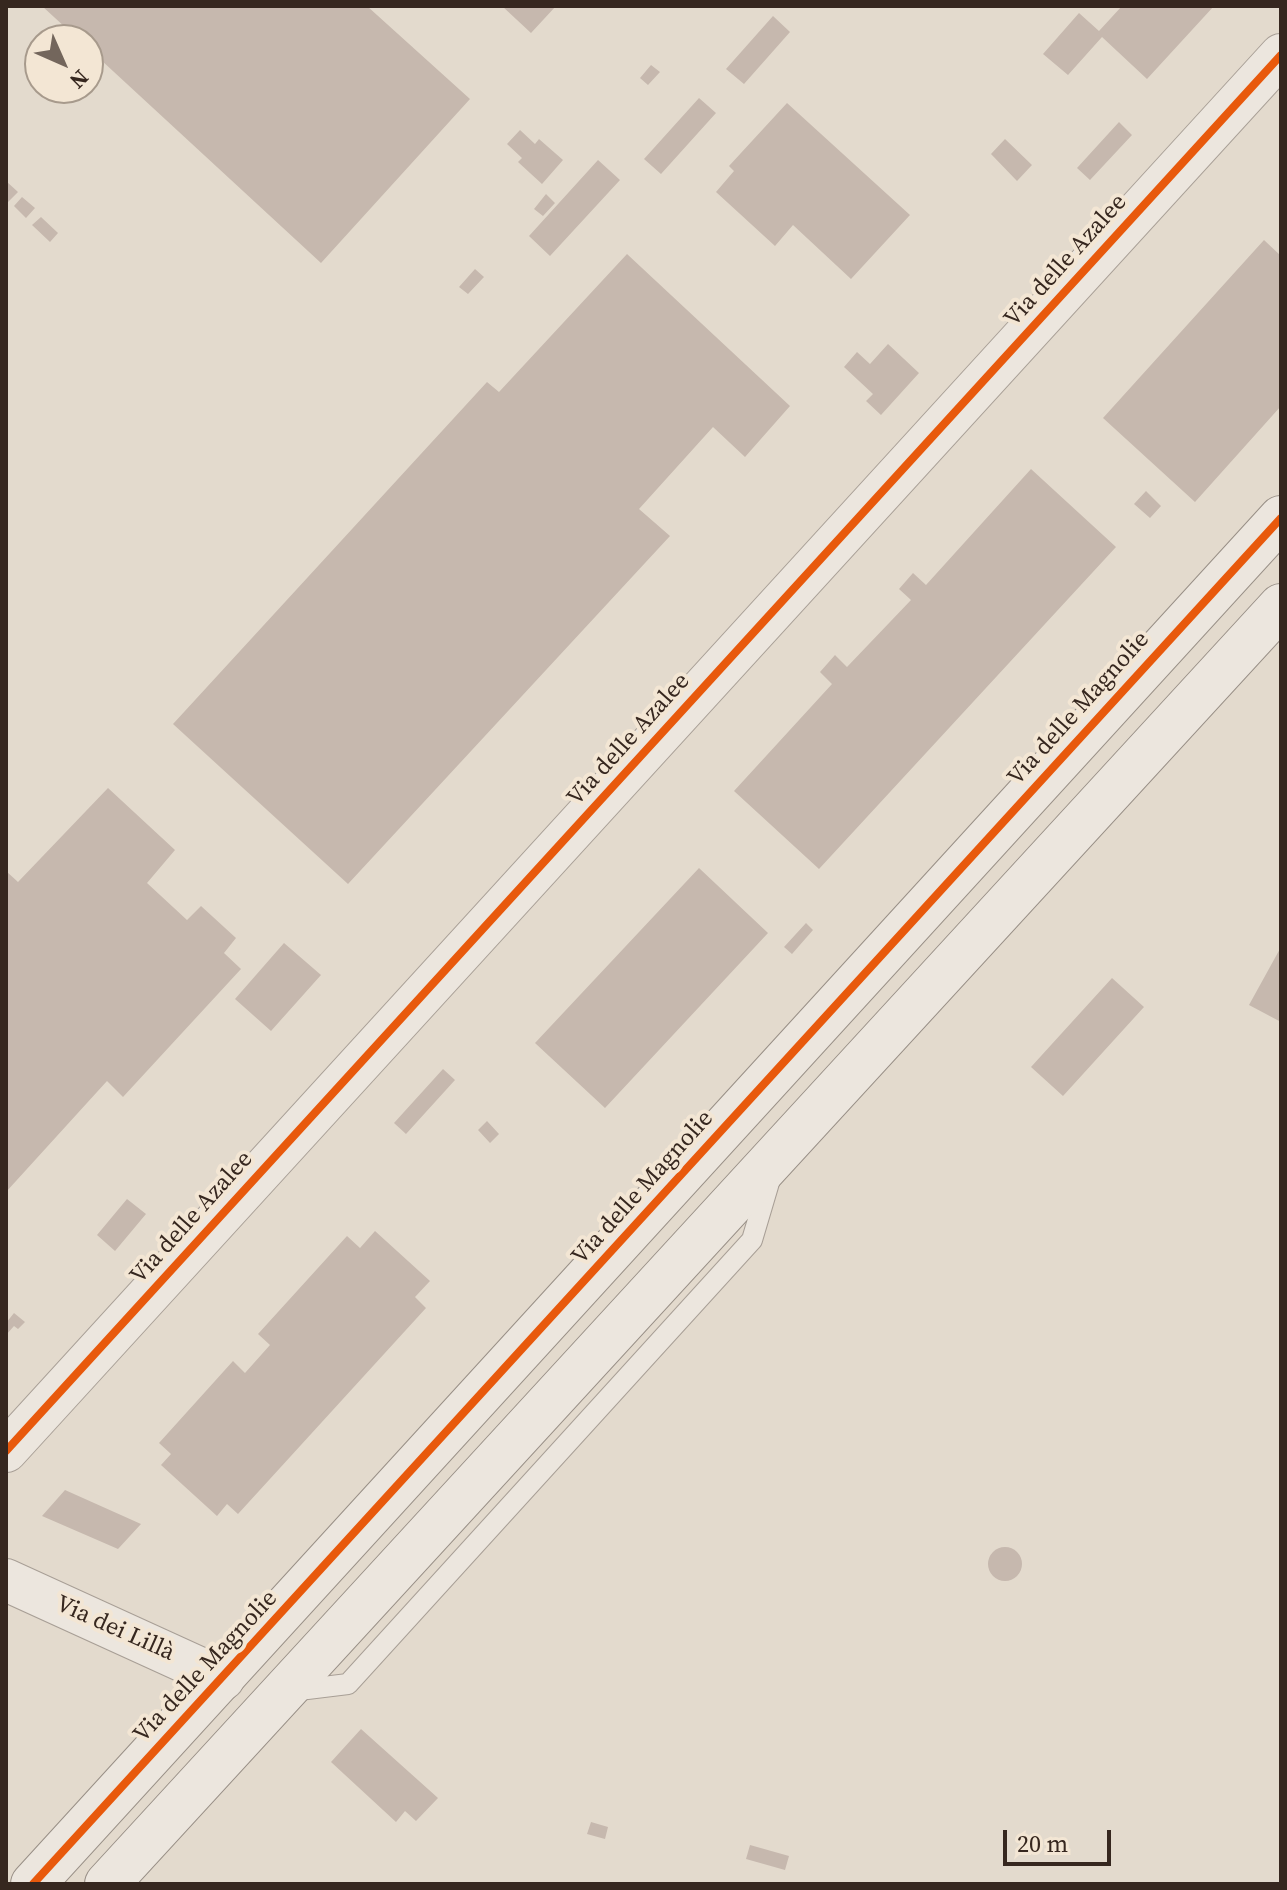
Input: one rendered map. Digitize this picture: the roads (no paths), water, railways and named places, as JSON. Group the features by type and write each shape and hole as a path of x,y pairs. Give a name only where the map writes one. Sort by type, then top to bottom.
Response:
{"street":[{"name":"Via delle Azalee","path":"6,1451 1281,55"},
{"name":"Via delle Magnolie","path":"33,1884 1281,518"},
{"path":"107,1884 1281,606"},
{"name":"Via dei Lillà","path":"6,1580 233,1667"},
{"path":"233,1667 284,1692"}]}
